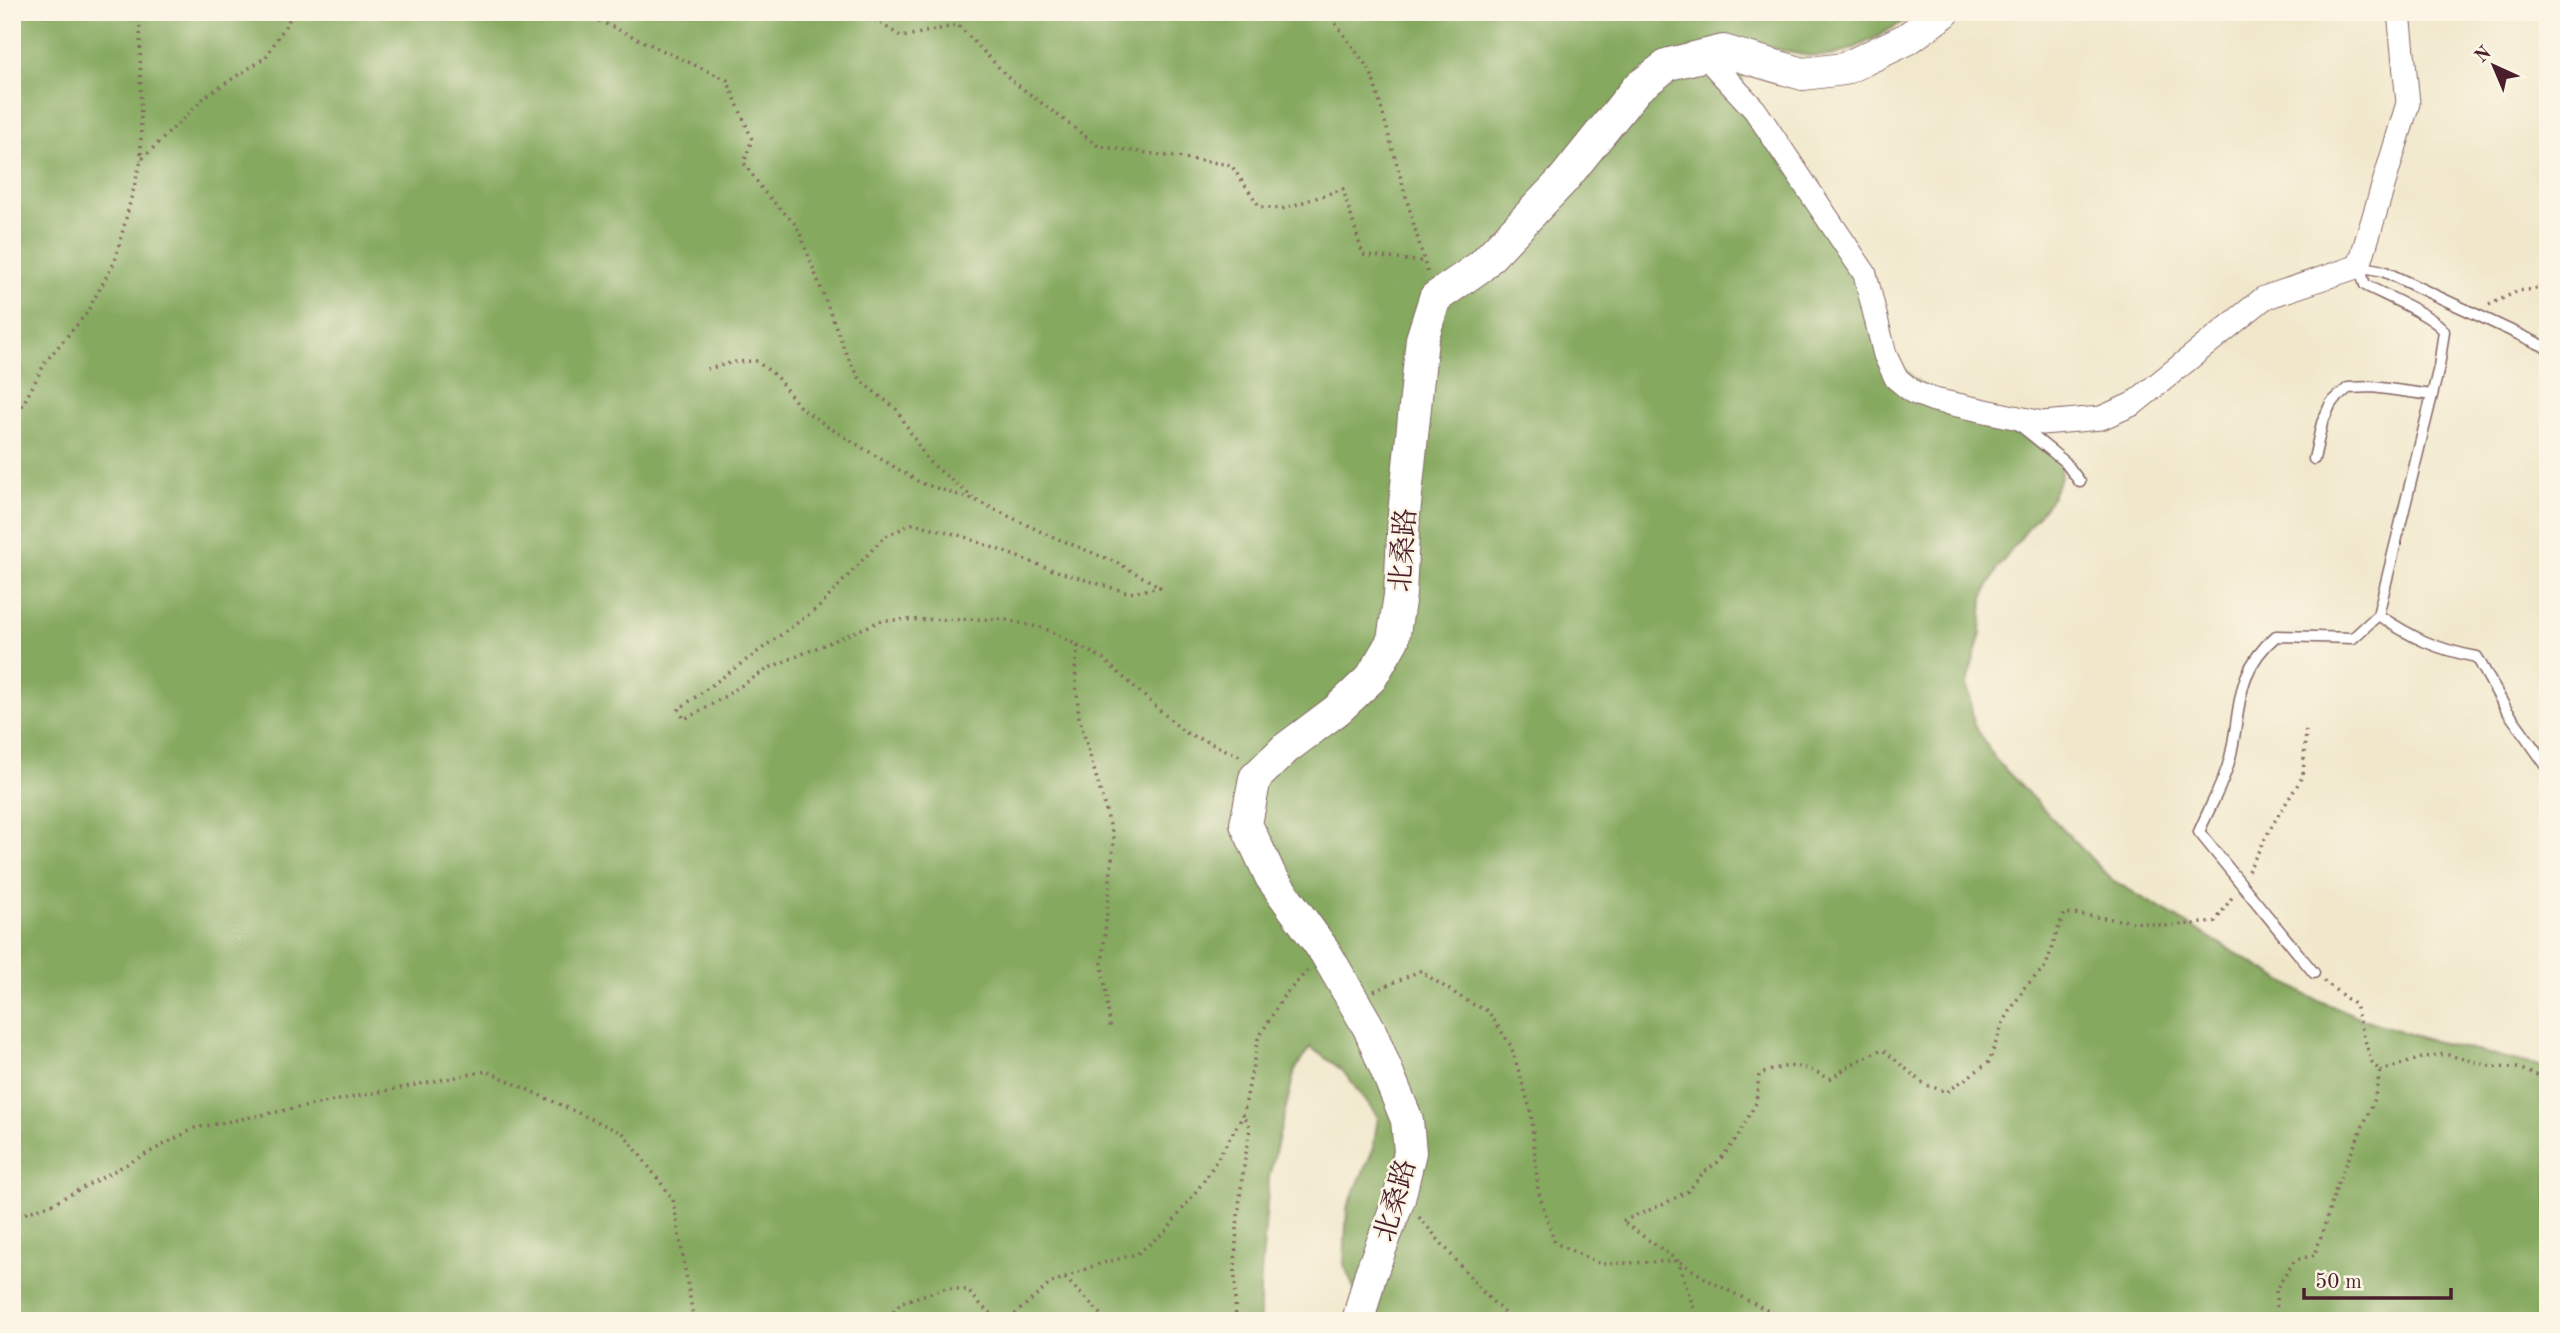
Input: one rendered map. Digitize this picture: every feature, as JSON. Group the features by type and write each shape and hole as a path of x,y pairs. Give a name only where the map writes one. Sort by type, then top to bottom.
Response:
{"street":[{"path":"1435,298 1480,266 1563,180 1637,88 1670,64 1723,51 1803,74 1844,69 1907,39 1944,12"},
{"path":"1705,56 1755,110 1865,274 1885,355 1896,378 1913,392 1934,400 2042,422 2101,418 2133,404 2264,298 2359,266 2407,103 2399,12"},
{"name":"北桑路","path":"1358,1321 1370,1276 1399,1199 1410,1152 1407,1120 1369,1028 1325,952 1271,877 1247,824 1255,778 1285,749 1337,710 1371,678 1393,640 1400,595 1404,514 1422,339 1435,298"}],"lane":[{"path":"2314,973 2199,832 2230,759 2240,690 2262,648 2276,636 2353,638 2378,615 2432,395 2444,331 2441,326 2423,315 2365,285 2359,266 2382,271 2548,348"},
{"path":"2314,460 2322,423 2331,403 2348,388 2373,387 2432,395"},
{"path":"2005,415 2065,462 2080,482"},
{"path":"2378,615 2414,639 2477,657 2506,709 2548,768"}],"path":[{"path":"12,425 46,361 86,314 115,261 141,160 140,12"},
{"path":"141,160 206,96 266,57 294,12"},
{"path":"572,12 580,12 727,80 752,139 744,163 765,193 797,226 847,356 862,382 896,409 928,461 977,501"},
{"path":"863,12 901,37 958,25 1010,79 1098,146 1231,164 1260,207 1282,209 1343,189 1363,255 1424,262"},
{"path":"1327,12 1371,72 1435,298"},
{"path":"2474,312 2518,291 2548,287"},
{"path":"707,369 734,362 756,361 775,374 799,405 828,427 921,483 977,501 1046,534 1118,563 1160,587 1129,593 1050,569 962,536 914,523 884,537 819,607 679,709 684,719 769,668 883,620 1002,619 1046,629 1102,658 1184,732 1251,761 1255,778"},
{"path":"1078,646 1074,669 1079,717 1114,839 1102,964 1111,1031"},
{"path":"1788,1321 1710,1281 1622,1221 1688,1191 1703,1173 1718,1162 1737,1138 1756,1103 1759,1075 1779,1066 1810,1068 1830,1079 1882,1049 1924,1084 1947,1092 1989,1062 2003,1023 2024,988 2046,966 2066,913 2167,926 2215,922 2241,885 2273,824 2303,776 2306,728"},
{"path":"1012,1321 1016,1313 1051,1283 1096,1265 1137,1254 1167,1230 1206,1178 1243,1116 1258,1039 1283,997 1325,952"},
{"path":"1353,1001 1420,971 1470,1003 1489,1011 1511,1046 1531,1112 1538,1191 1555,1243 1601,1264 1678,1261"},
{"path":"2314,973 2355,1005 2371,1061 2380,1071"},
{"path":"2380,1071 2425,1057 2445,1054 2493,1068 2518,1068 2548,1079"},
{"path":"12,1219 51,1205 195,1128 487,1071 624,1134 673,1199 694,1321"},
{"path":"2277,1321 2276,1289 2295,1260 2315,1255 2338,1183 2374,1101 2380,1071"},
{"path":"1236,1321 1234,1287 1240,1190 1250,1128 1243,1116"},
{"path":"1399,1199 1426,1223 1484,1293 1512,1321"},
{"path":"1678,1261 1698,1321"},
{"path":"1065,1278 1108,1321"},
{"path":"883,1321 902,1302 946,1288 967,1290 985,1309 1003,1321"}],"green space":[{"path":"12,12 1917,12 1877,37 1834,55 1804,55 1753,42 1736,106 1835,227 1885,350 1913,378 1942,400 2058,445 2061,477 2050,500 1997,569 1983,598 1981,632 1967,683 1974,724 1995,759 2111,879 2310,997 2369,1021 2425,1039 2548,1068 2548,1321 1367,1321 1344,1264 1347,1208 1373,1150 1378,1117 1342,1070 1310,1047 1295,1070 1269,1177 1260,1321 12,1321"}]}
